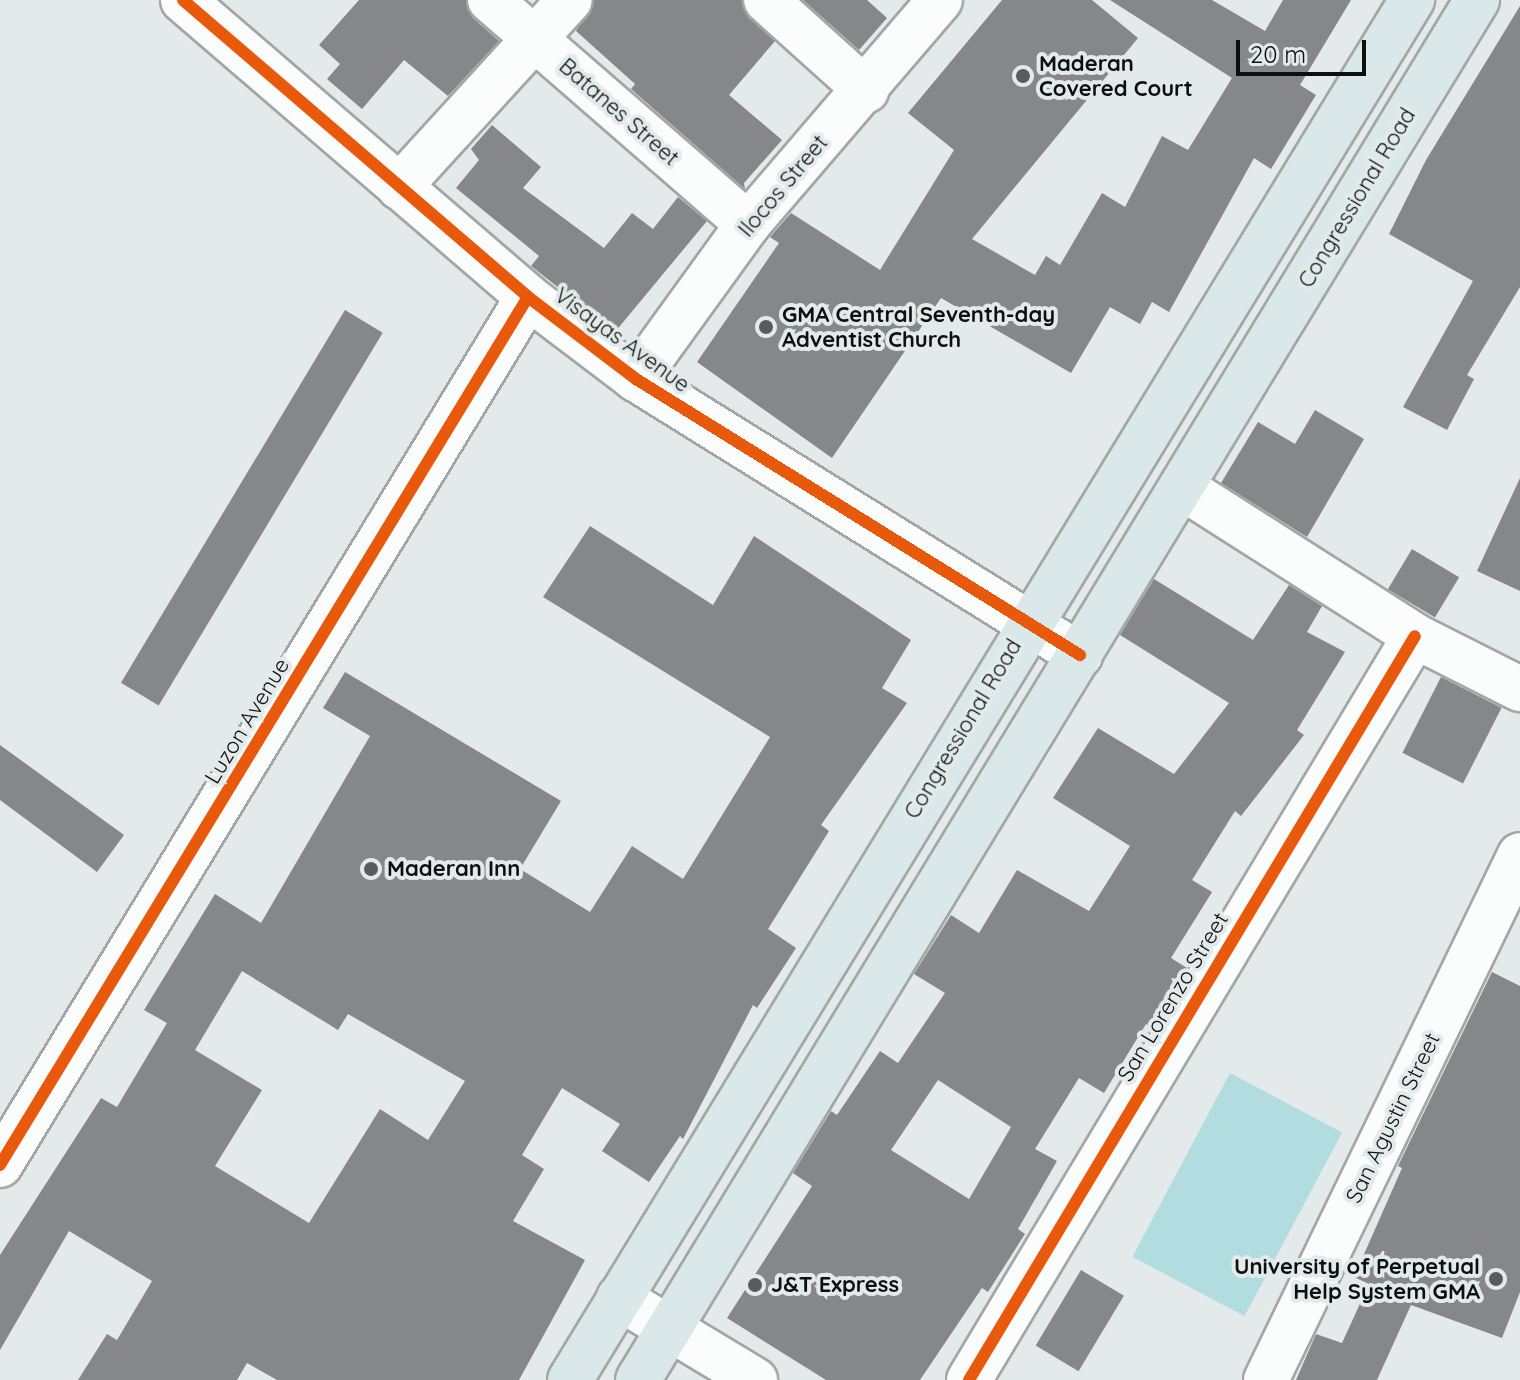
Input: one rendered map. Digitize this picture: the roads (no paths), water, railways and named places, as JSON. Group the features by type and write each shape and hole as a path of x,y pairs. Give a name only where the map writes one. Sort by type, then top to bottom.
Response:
{"main road":[{"name":"Congressional Road","path":"570,1380 1026,625 1412,0"},
{"name":"Congressional Road","path":"638,1380 1477,0"}],"street":[{"name":"Visayas Avenue","path":"183,0 528,297 636,379 1026,625 1080,655"},
{"name":"Batanes Street","path":"490,0 748,224"},
{"path":"399,187 570,0"},
{"path":"766,0 866,90"},
{"name":"Ilocos Street","path":"636,379 748,224 940,0"},
{"name":"Luzon Avenue","path":"0,1165 528,297"},
{"path":"1183,488 1415,636 1520,689"},
{"name":"San Lorenzo Street","path":"969,1380 1415,636"},
{"name":"San Agustin Street","path":"1266,1380 1520,855"},
{"path":"619,1298 755,1380"}],"place":[{"name":"Maderan Covered Court","path":"1023,76"},
{"name":"GMA Central Seventh-day Adventist Church","path":"766,327"},
{"name":"Maderan Inn","path":"371,869"},
{"name":"University of Perpetual Help System GMA","path":"1496,1279"},
{"name":"J&T Express","path":"755,1285"}]}
